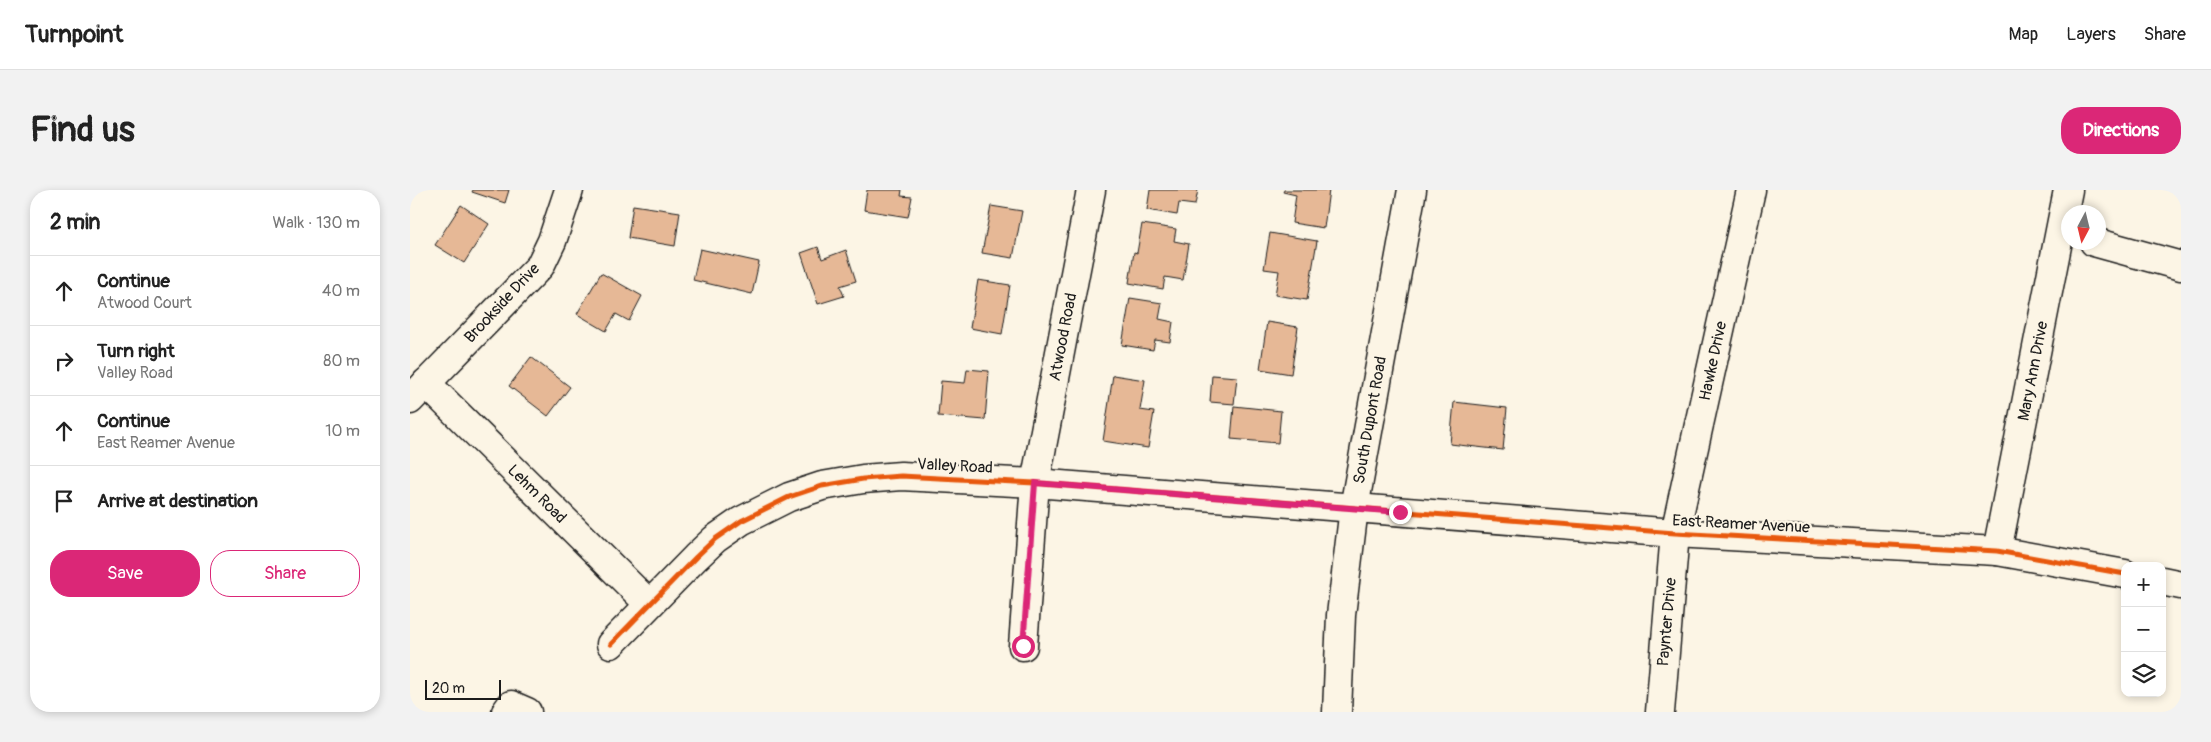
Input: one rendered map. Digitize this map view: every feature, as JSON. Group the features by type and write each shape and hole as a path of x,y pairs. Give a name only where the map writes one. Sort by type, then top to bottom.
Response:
{"street":[{"name":"Brookside Drive","path":"418,391 540,266 552,241 569,190"},
{"name":"Atwood Road","path":"1023,646 1035,483 1091,190"},
{"name":"South Dupont Road","path":"1337,712 1341,615 1354,508 1412,190"},
{"name":"Hawke Drive","path":"1675,533 1751,190"},
{"name":"Mary Ann Drive","path":"2067,205 2068,190"},
{"path":"2106,245 2181,266"},
{"name":"Mary Ann Drive","path":"1997,551 2061,249"},
{"name":"Lehm Road","path":"418,391 649,604"},
{"name":"Valley Road","path":"611,644 674,577 715,539 741,522 789,497 822,486 863,479 901,476 1035,483 1354,508"},
{"name":"East Reamer Avenue","path":"1354,508 1675,533 1997,551 2121,573"},
{"name":"Paynter Drive","path":"1660,712 1675,533"},
{"path":"2166,582 2181,585"}],"building":[{"path":"473,190 509,190 505,203 472,192"},
{"path":"867,190 902,190 901,196 912,197 908,217 864,210"},
{"path":"1150,190 1198,190 1195,205 1179,203 1177,215 1147,210"},
{"path":"1284,190 1329,190 1324,228 1292,223 1296,195 1283,192"},
{"path":"461,205 489,224 464,263 435,245"},
{"path":"633,205 680,212 675,246 628,238"},
{"path":"991,206 1022,211 1013,258 982,253"},
{"path":"1142,224 1176,229 1174,241 1189,244 1183,280 1165,277 1163,289 1129,283 1134,252 1137,253"},
{"path":"1270,233 1317,241 1307,300 1275,295 1279,271 1264,269"},
{"path":"818,247 822,259 846,250 856,281 840,286 844,296 818,304 801,253"},
{"path":"700,249 759,262 752,294 693,280"},
{"path":"601,273 642,296 629,321 616,314 606,331 577,314"},
{"path":"978,280 1010,285 1002,334 970,328"},
{"path":"1130,298 1162,303 1159,319 1173,322 1170,342 1155,340 1153,350 1122,345"},
{"path":"1267,322 1298,327 1291,374 1260,369"},
{"path":"531,357 570,387 548,416 509,386"},
{"path":"967,369 989,371 985,420 938,416 941,381 965,383"},
{"path":"1113,375 1145,380 1140,410 1154,412 1148,448 1103,441"},
{"path":"1212,375 1237,377 1234,404 1210,402"},
{"path":"1454,402 1507,408 1503,450 1450,444"},
{"path":"1234,406 1281,411 1278,443 1231,439"}],"cycle path":[{"path":"611,644 715,539 741,521 789,497 822,486 863,479 901,476 1035,483 1675,533 1997,551 2121,573"}],"route":[{"path":"1023,646 1035,483 1400,512"}]}
